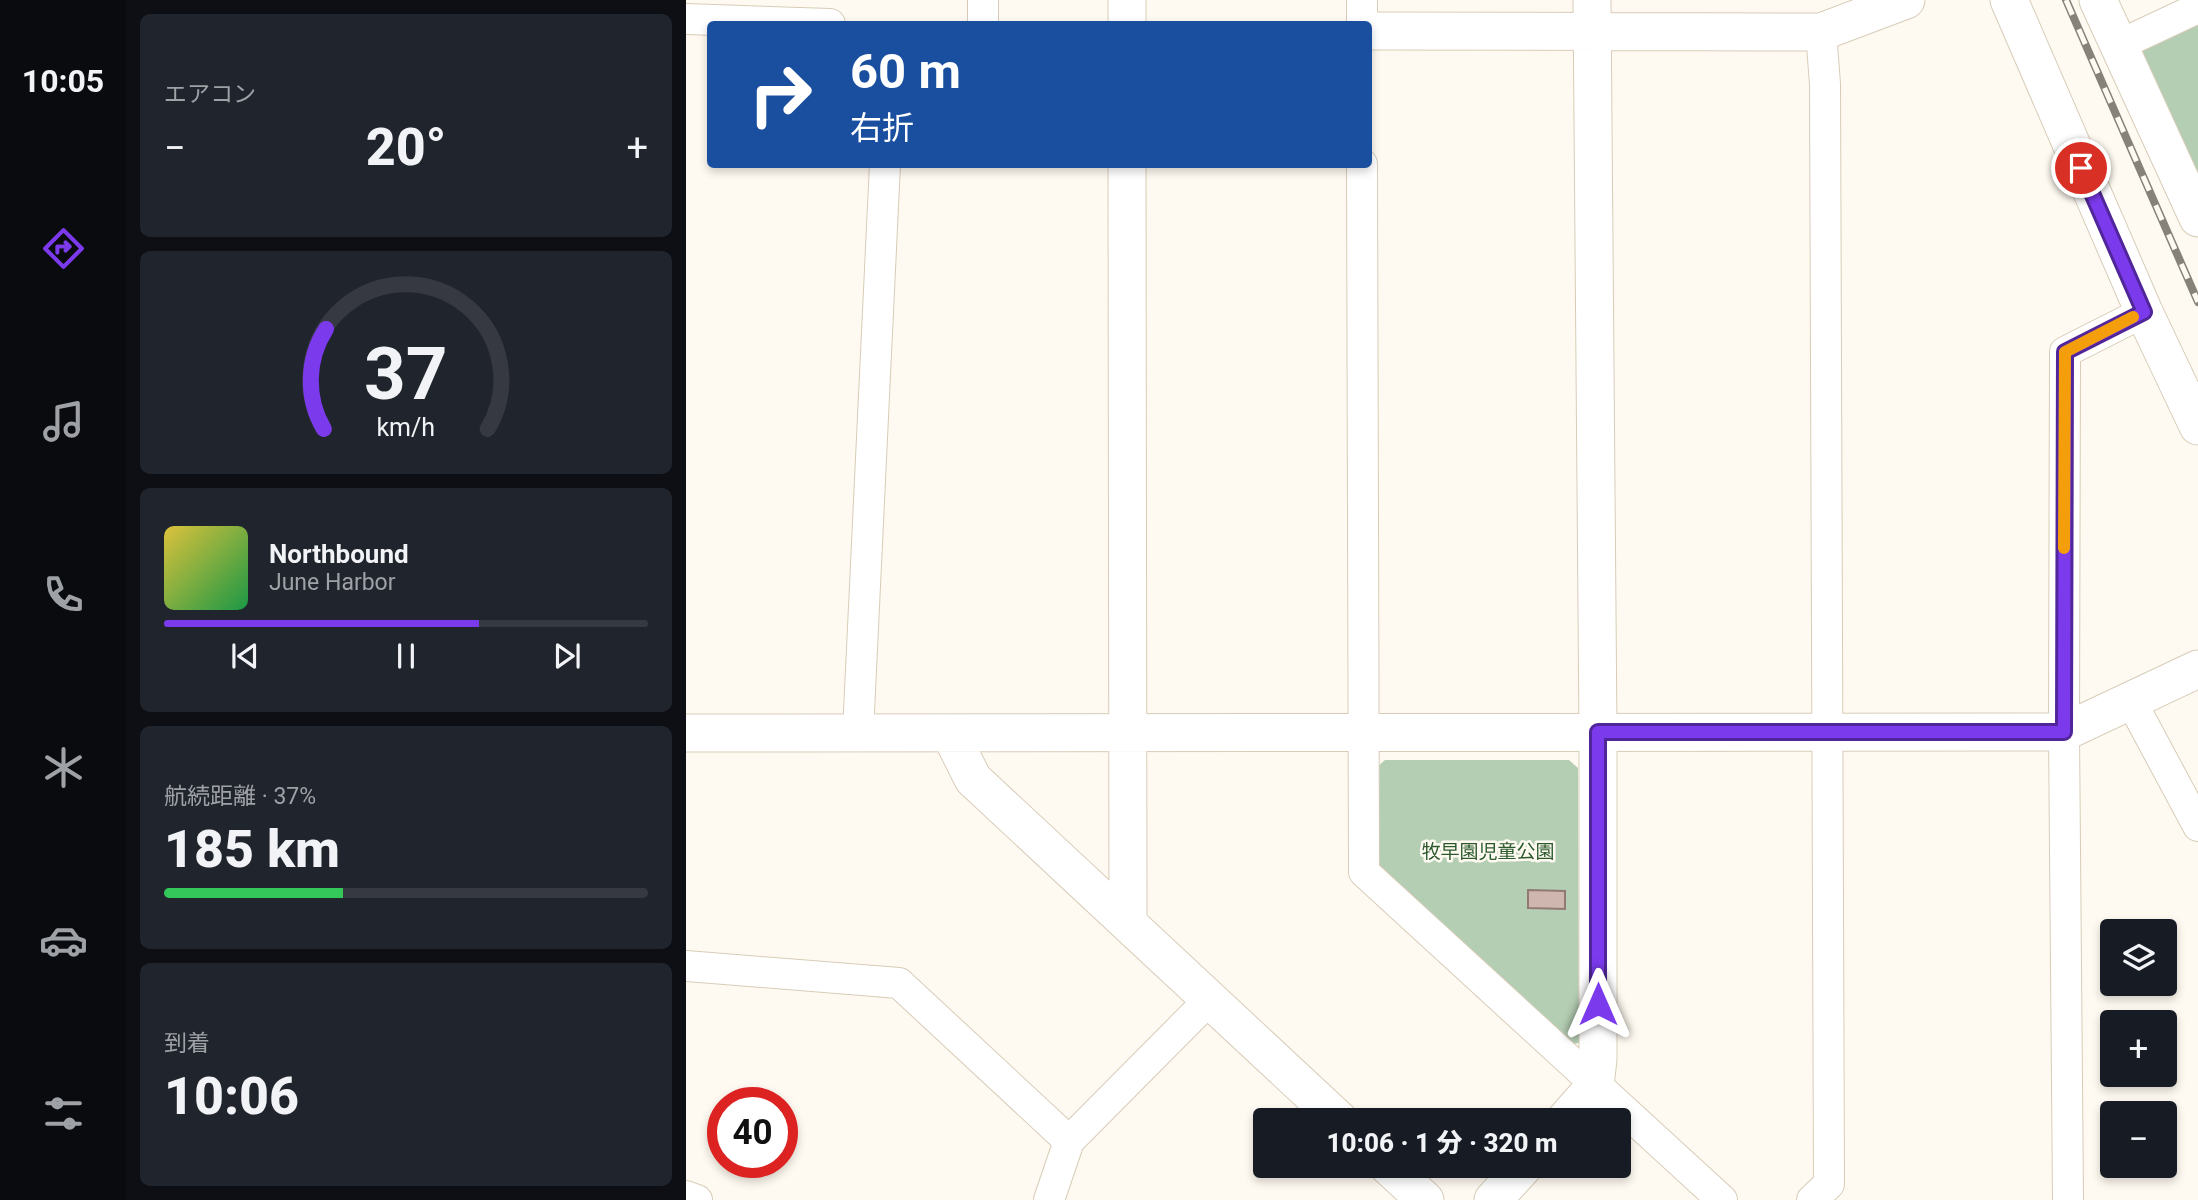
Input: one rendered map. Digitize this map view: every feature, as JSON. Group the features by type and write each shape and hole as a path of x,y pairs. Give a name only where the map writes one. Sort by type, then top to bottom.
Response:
{"street":[{"path":"814,21 816,0"},
{"path":"982,21 983,0"},
{"path":"1127,0 1127,21"},
{"path":"1362,0 1362,21"},
{"path":"1372,31 1592,16 1821,32 1906,0"},
{"path":"2009,0 2144,312 2198,426"},
{"path":"2098,0 2198,218"},
{"path":"2119,45 2198,8"},
{"path":"1576,1108 1595,1086 1598,1059 1592,16"},
{"path":"686,19 737,21"},
{"path":"1812,1200 1829,1184 1825,84 1821,32"},
{"path":"858,733 885,168"},
{"path":"1127,168 1128,923"},
{"path":"1362,168 1364,873 1722,1200"},
{"path":"2068,1200 2064,732 2065,352 2144,312"},
{"path":"686,733 2064,732 2198,669"},
{"path":"2131,701 2198,826"},
{"path":"950,733 973,779 1326,1108"},
{"path":"686,967 899,983 1069,1140"},
{"path":"1049,1200 1069,1140 1210,999"},
{"path":"1401,1178 1425,1200"},
{"path":"1493,1200 1513,1178"},
{"path":"686,1196 697,1200"}],"green space":[{"path":"2198,25 2198,195 2133,55"},
{"name":"牧早園児童公園","path":"1385,760 1569,760 1578,768 1579,1043 1565,1045 1376,863 1376,768"}],"building":[{"path":"1528,890 1565,891 1565,909 1528,908"}],"railway":[{"path":"2066,0 2198,302"}],"slow traffic":[{"path":"2064,548 2065,352 2133,317"}],"route":[{"path":"1598,1004 1598,732 2064,732 2065,352 2144,312 2081,168"}]}
